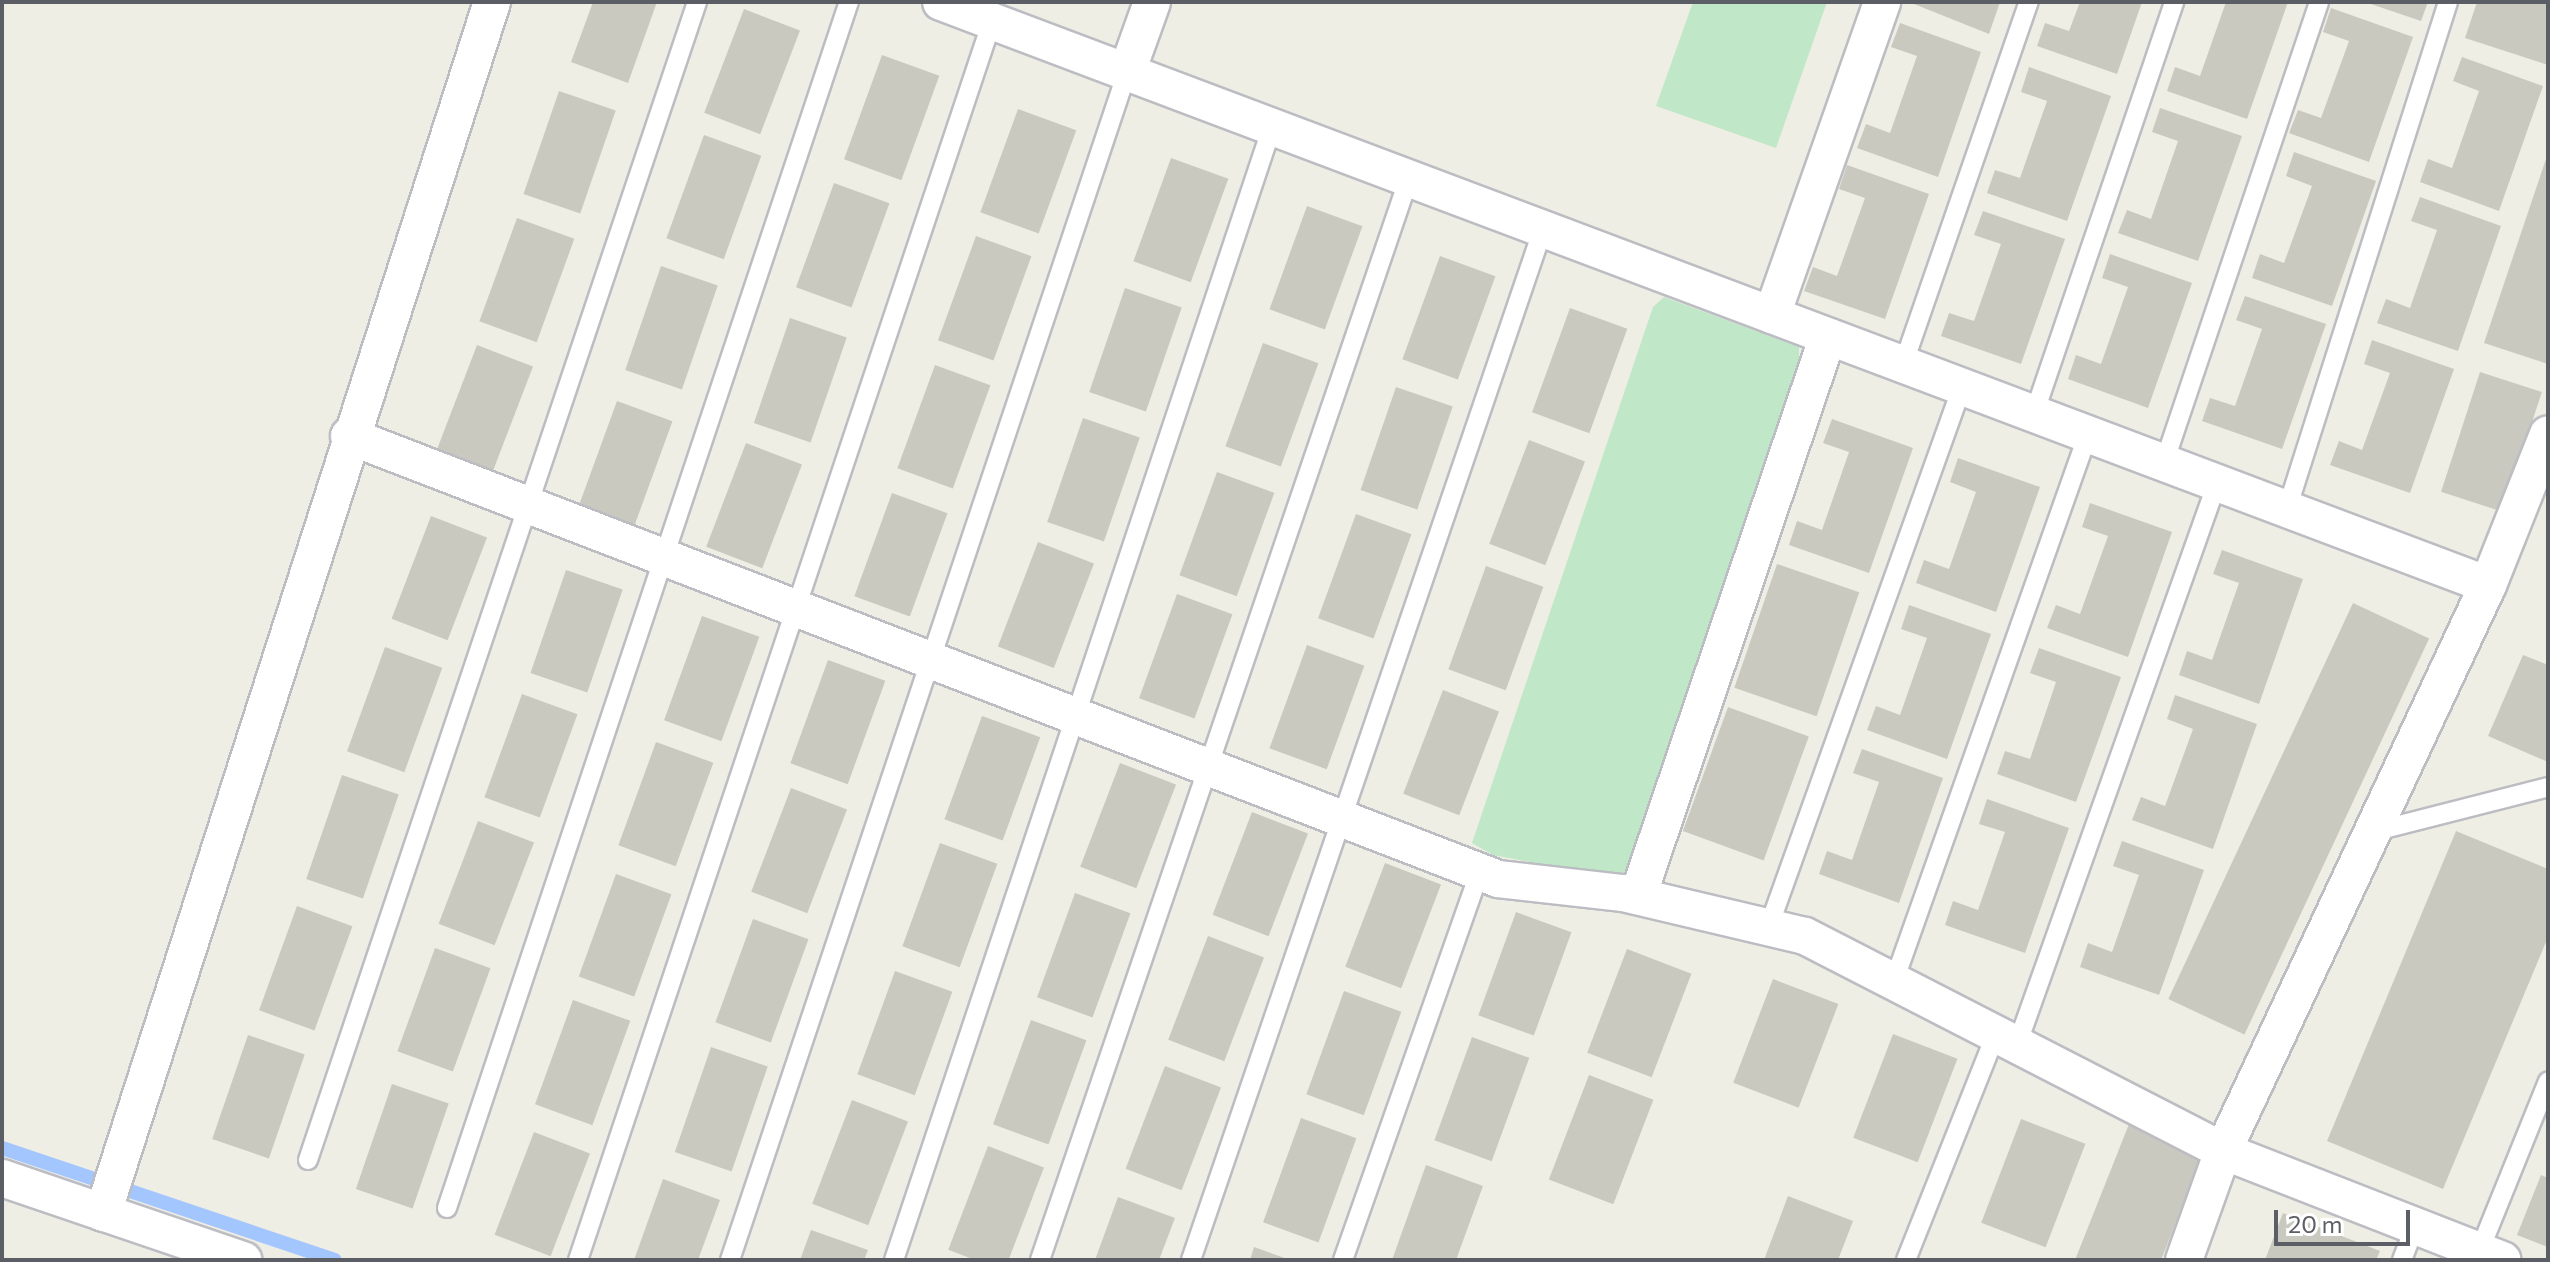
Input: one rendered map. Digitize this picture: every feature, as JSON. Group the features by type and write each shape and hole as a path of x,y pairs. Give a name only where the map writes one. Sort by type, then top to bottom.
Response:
{"street":[{"path":"104,1209 349,436 492,2"},
{"path":"941,2 2488,585"},
{"path":"1127,72 1152,2"},
{"path":"1772,315 1882,2"},
{"path":"1638,896 1828,336"},
{"path":"2184,1260 2223,1151 2541,472 2548,434"},
{"path":"349,436 1480,872 1638,896 1769,926 1894,981 2408,1244 2491,1256"},
{"path":"2,1178 104,1209 243,1260"}],"lane":[{"path":"308,1160 697,2"},
{"path":"447,1208 849,2"},
{"path":"1903,365 2029,2"},
{"path":"2034,414 2174,2"},
{"path":"2164,463 2319,2"},
{"path":"2287,509 2448,2"},
{"path":"578,1260 992,21"},
{"path":"730,1260 1127,72"},
{"path":"894,1260 1272,127"},
{"path":"1040,1260 1409,178"},
{"path":"1191,1260 1543,229"},
{"path":"1769,926 1962,387"},
{"path":"1894,981 2088,434"},
{"path":"1906,1260 2007,1039 2217,483"},
{"path":"2372,832 2548,787"},
{"path":"1343,1260 1480,872"},
{"path":"2491,1256 2548,1081"}],"green space":[{"path":"1693,2 1827,2 1776,148 1656,106"},
{"path":"1664,297 1799,347 1799,365 1630,871 1618,879 1493,855 1472,843 1653,307"}],"building":[{"path":"593,2 657,2 628,83 571,62"},
{"path":"1909,2 2000,2 1989,34"},
{"path":"2080,2 2142,2 2117,74 2037,46 2045,23 2069,31"},
{"path":"2226,2 2288,2 2247,119 2167,91 2175,67 2200,76"},
{"path":"2365,2 2428,2 2421,21"},
{"path":"2477,2 2548,2 2548,65 2465,38"},
{"path":"2331,8 2413,37 2369,162 2289,133 2298,110 2321,118 2349,41 2323,32"},
{"path":"744,9 800,31 760,134 704,113"},
{"path":"1900,23 1981,52 1938,177 1857,148 1866,124 1890,133 1917,56 1891,47"},
{"path":"882,55 939,76 901,180 844,159"},
{"path":"2462,57 2543,86 2499,211 2420,182 2428,159 2452,168 2479,91 2453,81"},
{"path":"2029,67 2111,96 2067,221 1987,193 1995,170 2020,178 2047,101 2021,92"},
{"path":"559,91 616,111 580,214 524,194"},
{"path":"2160,108 2242,136 2198,261 2118,233 2127,210 2151,219 2178,141 2152,132"},
{"path":"1018,109 1076,130 1039,234 980,212"},
{"path":"704,135 761,156 724,259 666,238"},
{"path":"2294,152 2376,181 2332,306 2252,278 2260,254 2284,263 2312,186 2286,176"},
{"path":"2548,153 2548,364 2484,343"},
{"path":"1171,158 1228,179 1191,282 1133,261"},
{"path":"1847,165 1929,194 1885,319 1804,291 1813,267 1837,276 1865,198 1839,189"},
{"path":"834,183 889,203 851,307 796,287"},
{"path":"2420,197 2501,226 2458,351 2377,323 2386,299 2410,308 2437,230 2411,221"},
{"path":"1307,206 1362,226 1325,330 1269,309"},
{"path":"1983,211 2065,239 2021,364 1941,336 1949,313 1974,321 2001,244 1974,235"},
{"path":"517,218 574,239 537,342 479,321"},
{"path":"976,236 1031,256 993,360 938,340"},
{"path":"2110,254 2192,283 2148,408 2068,379 2076,355 2101,364 2128,287 2102,278"},
{"path":"1440,256 1495,276 1458,380 1402,359"},
{"path":"661,266 718,286 682,390 625,370"},
{"path":"1125,288 1182,308 1146,412 1089,392"},
{"path":"2245,296 2326,324 2282,449 2202,421 2210,398 2235,406 2262,329 2236,320"},
{"path":"1570,308 1627,329 1589,433 1532,412"},
{"path":"790,318 847,338 811,442 754,423"},
{"path":"2372,340 2454,369 2410,493 2330,465 2339,441 2362,450 2390,373 2364,364"},
{"path":"1263,343 1318,363 1281,467 1225,446"},
{"path":"477,345 533,367 493,470 437,449"},
{"path":"935,365 990,385 953,489 897,468"},
{"path":"2480,372 2542,392 2503,512 2441,492"},
{"path":"1396,387 1453,407 1417,510 1361,490"},
{"path":"617,401 672,421 635,525 579,504"},
{"path":"1083,418 1140,438 1104,542 1047,522"},
{"path":"1832,419 1913,448 1869,573 1789,545 1797,521 1822,530 1849,452 1823,443"},
{"path":"1529,440 1585,462 1545,565 1489,544"},
{"path":"746,443 802,465 762,568 706,547"},
{"path":"1958,458 2040,487 1996,612 1916,583 1924,560 1949,569 1976,492 1950,482"},
{"path":"1217,472 1274,493 1237,596 1179,575"},
{"path":"892,493 947,513 910,617 854,596"},
{"path":"2090,503 2172,532 2128,657 2047,628 2056,605 2080,614 2108,536 2082,527"},
{"path":"1356,514 1411,534 1373,638 1318,618"},
{"path":"431,516 487,538 448,640 392,619"},
{"path":"1038,542 1094,564 1054,668 998,647"},
{"path":"2222,550 2303,579 2259,704 2179,675 2187,651 2212,660 2239,583 2213,574"},
{"path":"1777,564 1859,592 1817,716 1734,688"},
{"path":"1486,566 1543,587 1506,690 1448,669"},
{"path":"566,570 623,590 587,693 531,673"},
{"path":"1177,594 1232,614 1194,718 1139,698"},
{"path":"2353,603 2429,638 2244,1035 2168,999"},
{"path":"1909,605 1991,634 1947,759 1867,730 1876,706 1900,715 1927,638 1901,629"},
{"path":"702,616 759,637 721,741 664,720"},
{"path":"1307,645 1364,666 1327,769 1269,748"},
{"path":"385,647 442,668 404,772 347,751"},
{"path":"2039,648 2121,677 2076,802 1997,774 2005,751 2030,759 2056,682 2030,673"},
{"path":"2523,655 2548,665 2548,762 2488,736"},
{"path":"828,660 885,681 848,784 790,763"},
{"path":"1443,690 1499,712 1459,815 1403,794"},
{"path":"522,694 577,714 540,818 484,797"},
{"path":"2175,695 2257,724 2213,849 2132,820 2141,797 2165,806 2193,729 2167,719"},
{"path":"1728,707 1809,736 1764,860 1683,831"},
{"path":"982,716 1040,737 1003,841 944,819"},
{"path":"656,742 713,763 676,866 618,845"},
{"path":"1862,749 1943,778 1899,903 1819,874 1827,851 1852,860 1879,782 1853,773"},
{"path":"1120,763 1176,785 1136,888 1080,867"},
{"path":"342,775 399,795 363,899 306,879"},
{"path":"791,788 847,810 807,913 751,892"},
{"path":"1987,799 2069,828 2025,953 1945,925 1953,901 1978,910 2005,832 1979,824"},
{"path":"1252,812 1308,834 1269,936 1213,915"},
{"path":"478,821 534,843 495,945 439,924"},
{"path":"2456,831 2548,869 2548,937 2443,1189 2327,1141"},
{"path":"2122,841 2204,870 2159,995 2080,967 2088,943 2112,952 2139,875 2113,866"},
{"path":"940,843 997,864 960,967 902,946"},
{"path":"1385,863 1441,885 1401,988 1345,967"},
{"path":"616,874 671,894 634,997 579,976"},
{"path":"1075,893 1130,913 1092,1017 1037,997"},
{"path":"297,906 352,926 314,1030 259,1010"},
{"path":"1516,912 1571,932 1534,1036 1478,1015"},
{"path":"753,919 808,939 771,1043 715,1022"},
{"path":"1208,936 1264,958 1224,1061 1168,1040"},
{"path":"435,948 490,968 453,1072 397,1051"},
{"path":"1627,949 1691,974 1652,1077 1587,1053"},
{"path":"895,971 952,992 915,1095 857,1074"},
{"path":"1773,979 1838,1004 1799,1108 1733,1083"},
{"path":"1344,991 1401,1012 1364,1115 1306,1094"},
{"path":"573,1000 630,1021 592,1125 535,1104"},
{"path":"1031,1020 1086,1040 1048,1144 993,1124"},
{"path":"1893,1034 1957,1059 1918,1162 1853,1138"},
{"path":"248,1035 305,1055 269,1159 212,1139"},
{"path":"1472,1037 1529,1058 1492,1161 1434,1140"},
{"path":"711,1047 768,1067 732,1171 675,1152"},
{"path":"1165,1066 1221,1088 1182,1190 1126,1169"},
{"path":"1589,1075 1653,1100 1613,1204 1549,1180"},
{"path":"392,1084 449,1104 413,1208 356,1189"},
{"path":"852,1100 908,1122 868,1225 812,1204"},
{"path":"1301,1118 1356,1138 1318,1242 1263,1222"},
{"path":"2021,1119 2085,1144 2046,1247 1981,1223"},
{"path":"2129,1124 2204,1153 2161,1260 2075,1260"},
{"path":"534,1132 590,1154 551,1256 495,1235"},
{"path":"988,1146 1044,1168 1009,1260 975,1260 948,1250"},
{"path":"1426,1165 1483,1186 1456,1260 1392,1260"},
{"path":"2541,1175 2548,1178 2548,1247 2517,1235"},
{"path":"663,1179 720,1200 698,1260 634,1260"},
{"path":"1788,1196 1853,1221 1838,1260 1764,1260"},
{"path":"1118,1197 1175,1218 1159,1260 1095,1260"},
{"path":"2283,1213 2380,1251 2376,1260 2265,1260"},
{"path":"811,1230 868,1250 864,1260 800,1260"},
{"path":"1254,1247 1290,1260 1250,1260"}],"waterway":[{"path":"2,1148 335,1260"}]}
